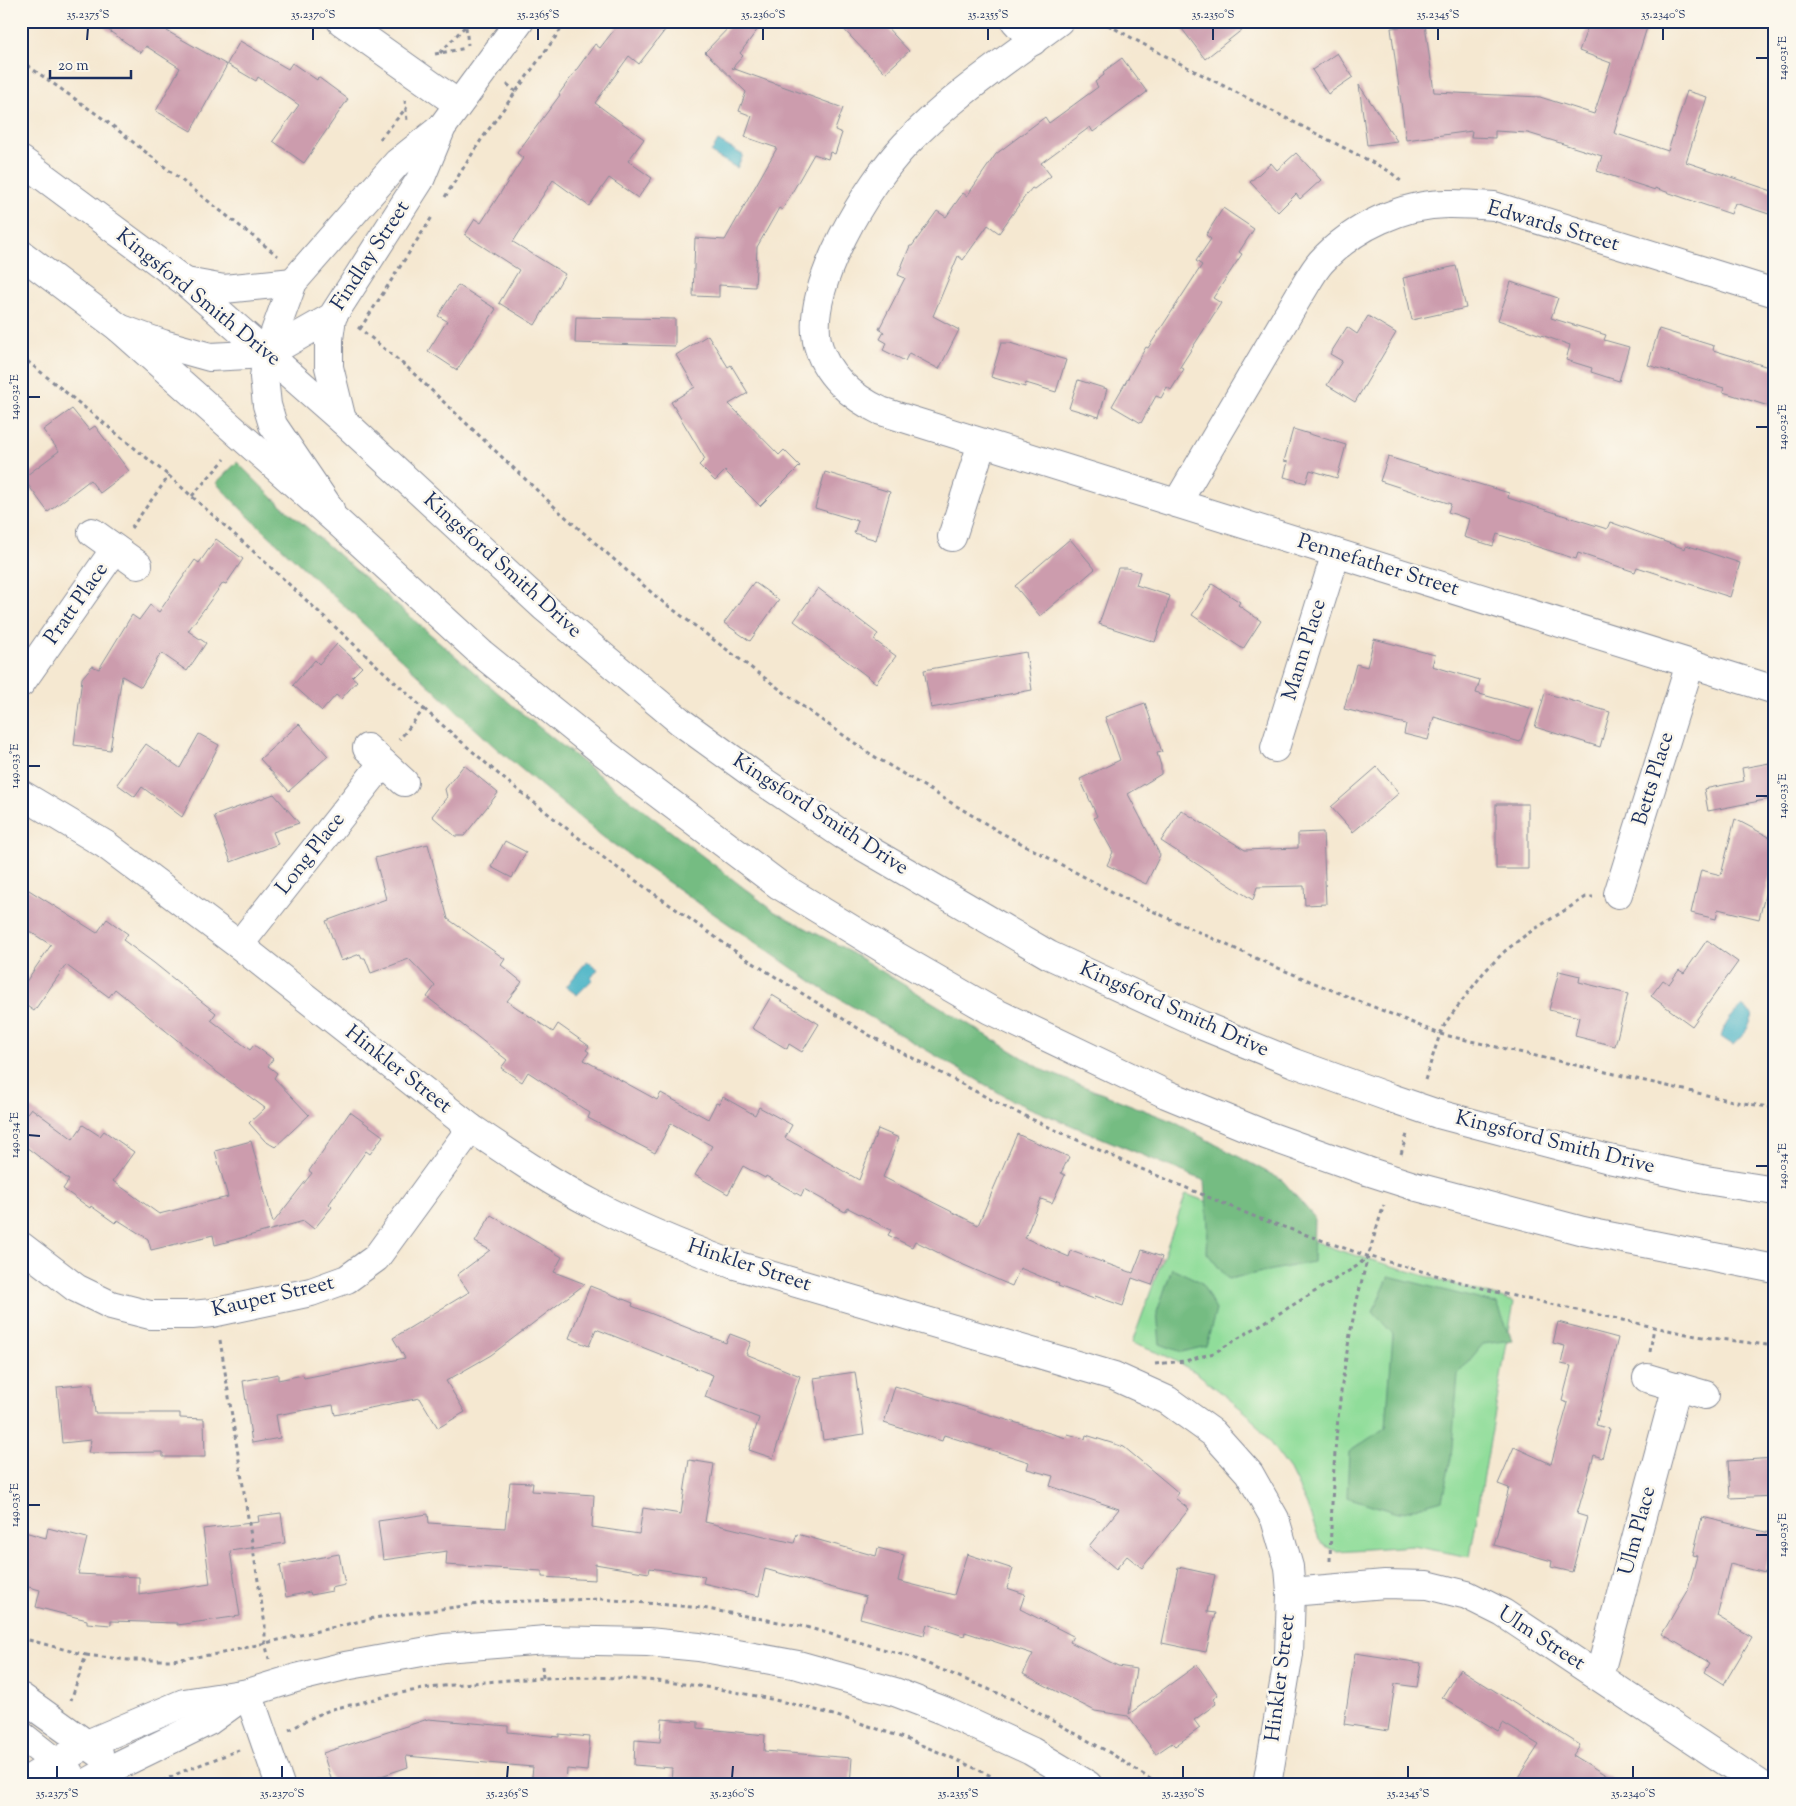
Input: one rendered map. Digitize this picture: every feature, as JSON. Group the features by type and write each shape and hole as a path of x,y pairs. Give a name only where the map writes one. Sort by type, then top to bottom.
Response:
{"street":[{"path":"341,21 458,104"},
{"name":"Findlay Street","path":"118,327 163,344 210,357 268,354 332,317 420,180 442,127 520,21"},
{"path":"1015,21 1033,41"},
{"name":"Pennefather Street","path":"1059,21 955,99 904,145 864,198 834,255 816,310 817,340 822,355 839,382 865,404 882,411 1775,690"},
{"name":"Findlay Street","path":"339,523 273,425 267,405 264,377 268,354 294,282 397,164 442,127"},
{"name":"Kingsford Smith Drive","path":"21,160 184,281 342,420 544,607 681,722 761,780 842,835 1049,955 1201,1025 1294,1063 1438,1114 1609,1159 1706,1180 1775,1191"},
{"name":"Edwards Street","path":"1176,503 1321,262 1350,236 1368,226 1407,210 1450,204 1494,206 1775,293"},
{"path":"21,254 118,327 339,523 482,654 603,752 779,885 884,949 990,1010 1166,1094 1266,1135 1417,1187 1583,1231 1775,1269"},
{"path":"184,281 224,289 294,282"},
{"path":"332,317 329,339 329,367 342,420"},
{"path":"952,537 982,442"},
{"name":"Pratt Place","path":"92,532 138,565"},
{"name":"Pratt Place","path":"21,683 116,549"},
{"name":"Mann Place","path":"1275,748 1336,553"},
{"name":"Betts Place","path":"1618,894 1690,664"},
{"path":"375,755 404,782"},
{"name":"Long Place","path":"239,945 375,755"},
{"name":"Hinkler Street","path":"21,794 106,845 239,945 471,1128 511,1155 595,1205 685,1246 742,1267 1114,1376 1167,1400 1212,1433 1249,1473 1275,1518 1289,1567 1291,1592 1289,1654 1267,1785"},
{"name":"Kauper Street","path":"21,1246 76,1288 111,1305 150,1314 192,1315 216,1312 311,1292 347,1279 376,1258 471,1128"},
{"path":"1647,1378 1705,1395"},
{"name":"Ulm Place","path":"1599,1676 1677,1386"},
{"name":"Ulm Street","path":"1291,1592 1329,1587 1393,1584 1427,1585 1467,1595 1503,1613 1761,1785"},
{"path":"21,1784 86,1744 184,1703 248,1693 344,1666 444,1648 546,1640 648,1642 699,1647 798,1665 895,1692 942,1710 1031,1751 1088,1785"},
{"path":"21,1735 84,1785 117,1766 209,1721 248,1693"},
{"path":"248,1693 280,1785"},
{"path":"21,1697 117,1766"}],"path":[{"path":"466,26 468,48 440,54 470,21"},
{"path":"440,204 481,140 567,21"},
{"path":"1101,21 1389,171 1412,191 1419,208"},
{"path":"21,62 105,120 280,258"},
{"path":"435,212 360,329 409,369 560,512 659,599 813,714 872,755 998,831 1124,898 1273,966 1431,1030 1449,1036 1728,1100 1775,1108"},
{"path":"21,356 192,496 424,710 503,778 608,861 742,956 869,1034 1005,1107 1132,1166 1258,1218 1367,1256 1500,1293 1654,1327 1696,1336 1775,1346"},
{"path":"192,496 244,438"},
{"path":"116,549 169,476"},
{"path":"375,755 395,745 424,710"},
{"path":"1139,1388 1145,1374 1155,1364 1192,1359 1214,1353 1357,1266 1367,1256"},
{"path":"21,1638 86,1655 128,1660 171,1660 218,1654 265,1642 265,1625 216,1312"},
{"path":"1647,1378 1654,1327"},
{"path":"54,1721 67,1712 86,1655"},
{"path":"286,1732 323,1712 388,1695 452,1684 521,1679 617,1678 687,1684 769,1698 835,1715 909,1739 984,1772 1008,1785"},
{"path":"154,1785 181,1772 245,1748"}],"green space":[{"path":"237,462 274,499 519,711 775,912 842,947 1045,1071 1174,1122 1282,1180 1314,1217 1313,1262 1228,1279 1207,1253 1208,1227 1205,1181 1013,1101 821,988 603,837 496,748 247,515 216,483"},
{"path":"1186,1194 1341,1251 1514,1302 1470,1557 1413,1546 1337,1551 1327,1548 1319,1539 1306,1503 1290,1470 1250,1416 1197,1373 1166,1356 1132,1343"},
{"path":"1172,1268 1201,1282 1216,1310 1206,1346 1182,1352 1160,1344 1157,1312"},
{"path":"1389,1276 1497,1304 1512,1340 1483,1344 1458,1374 1451,1458 1442,1500 1397,1513 1347,1497 1349,1452 1386,1427 1393,1334 1373,1312"}],"water":[{"path":"718,141 743,155 737,168 711,153"},
{"path":"587,961 598,969 591,978 593,979 577,995 566,987"},
{"path":"1742,1006 1753,1015 1746,1031 1733,1045 1721,1037 1729,1020"}],"building":[{"path":"95,21 174,21 167,31 227,65 191,131 156,111 180,68 146,46 141,53"},
{"path":"621,21 672,21 639,64 629,56 595,103 644,139 628,161 652,178 638,198 609,178 589,206 553,180 513,242 565,274 535,325 499,303 519,270 465,235 475,219 481,223 523,158 517,153 595,44 600,48"},
{"path":"735,21 764,21 740,53 743,56 732,68 843,108 835,130 842,133 835,154 830,152 828,159 814,154 782,210 779,208 757,247 755,287 719,285 719,297 693,296 695,238 725,240 777,148 745,137 752,116 739,111 746,92 705,52"},
{"path":"836,21 881,21 909,51 885,73"},
{"path":"1176,21 1253,21 1205,59"},
{"path":"1590,21 1649,21 1614,133 1668,151 1687,91 1707,97 1686,162 1775,192 1775,216 1735,203 1731,214 1655,188 1655,190 1597,171 1602,156 1528,133 1495,131 1495,138 1471,137 1472,131 1406,140 1391,28 1425,24 1434,92 1540,97 1594,114 1611,63 1579,51"},
{"path":"240,41 288,69 292,63 317,80 318,77 348,99 304,163 273,141 299,105 258,77 256,81 227,64"},
{"path":"1337,53 1353,77 1328,94 1312,70"},
{"path":"1122,58 1147,92 1093,132 1090,127 1041,163 1051,176 1034,189 1032,188 999,233 988,225 963,260 958,256 933,316 959,330 939,369 909,353 905,361 883,350 887,343 880,339 884,332 879,329 905,278 898,275 910,246 912,246 937,211 946,217 963,193 967,196 996,154 1045,117 1049,123 1098,87 1095,82 1104,75 1103,72"},
{"path":"1359,85 1397,141 1367,145"},
{"path":"1296,153 1321,180 1300,199 1296,194 1278,212 1250,182 1271,163 1277,170"},
{"path":"1223,208 1254,229 1239,252 1242,254 1213,298 1221,303 1180,367 1184,369 1171,390 1167,387 1161,398 1156,396 1141,423 1112,406 1146,347 1148,348 1202,265 1196,261 1211,239 1206,235"},
{"path":"1456,266 1466,308 1412,320 1403,278"},
{"path":"1511,282 1558,298 1551,318 1606,335 1604,340 1629,347 1619,381 1591,372 1592,368 1566,360 1570,345 1498,320"},
{"path":"458,285 496,309 457,370 428,351 447,321 438,316"},
{"path":"1368,316 1396,333 1355,402 1327,385 1342,361 1330,354 1347,327 1357,334"},
{"path":"576,317 675,319 675,346 575,343"},
{"path":"1659,329 1714,346 1713,350 1775,369 1775,408 1723,392 1724,388 1648,365"},
{"path":"708,335 728,367 731,365 748,393 729,404 779,455 784,450 800,466 760,506 725,471 715,481 699,465 705,459 671,402 695,387 676,355"},
{"path":"1001,343 1010,343 1066,360 1056,392 1026,383 1025,387 991,377"},
{"path":"1078,380 1107,389 1099,417 1069,408"},
{"path":"72,409 89,430 95,426 129,471 100,493 90,480 48,512 23,478 59,451 43,430"},
{"path":"1293,429 1346,445 1337,478 1310,470 1306,483 1284,477 1288,462 1284,461"},
{"path":"1388,457 1509,493 1508,498 1607,529 1610,522 1685,549 1686,545 1740,563 1730,597 1637,567 1635,572 1578,553 1576,559 1497,534 1493,546 1464,537 1469,519 1448,512 1451,504 1380,481"},
{"path":"825,472 890,492 876,540 854,533 858,521 815,508"},
{"path":"216,539 243,559 226,584 223,583 188,631 206,643 187,671 161,653 141,687 122,676 110,750 74,745 82,678 92,666 99,669 132,615 139,620 150,605 159,612 195,560 199,563"},
{"path":"1070,539 1095,569 1040,616 1015,586"},
{"path":"1118,568 1127,568 1140,572 1136,585 1170,596 1155,642 1099,624"},
{"path":"754,582 779,600 750,641 724,623"},
{"path":"1212,584 1240,602 1238,605 1261,621 1243,649 1192,615"},
{"path":"818,588 878,634 874,640 896,656 876,683 794,621"},
{"path":"1374,639 1435,655 1432,666 1480,680 1476,693 1533,709 1520,742 1434,717 1428,740 1404,734 1406,724 1344,709 1356,664 1367,667"},
{"path":"337,644 362,667 352,677 357,681 341,699 336,695 322,711 293,685 315,660 319,664"},
{"path":"1026,652 1032,690 931,708 924,670"},
{"path":"1545,693 1610,712 1600,747 1535,727"},
{"path":"1145,703 1162,752 1157,753 1161,774 1128,794 1160,855 1146,884 1107,865 1113,852 1094,818 1097,816 1080,779 1120,760 1105,717"},
{"path":"299,724 328,756 289,791 260,759"},
{"path":"199,734 219,745 182,817 142,787 135,797 117,784 146,744 180,768"},
{"path":"1775,762 1775,798 1708,811 1704,789 1744,781 1742,768"},
{"path":"464,765 498,793 464,836 455,836 432,816 447,797 445,789"},
{"path":"1377,767 1399,793 1353,832 1331,807"},
{"path":"274,794 299,823 273,832 278,844 231,862 214,816"},
{"path":"1496,804 1528,804 1528,869 1496,869"},
{"path":"1181,810 1245,850 1298,848 1298,833 1323,832 1326,904 1305,905 1304,886 1257,887 1253,900 1161,841"},
{"path":"1735,819 1775,840 1775,856 1759,919 1718,909 1716,919 1691,913 1701,870 1721,875"},
{"path":"505,841 526,852 512,878 491,867"},
{"path":"428,844 448,919 505,959 501,965 522,982 507,1001 553,1032 558,1024 589,1046 586,1050 589,1052 584,1060 657,1100 661,1093 708,1119 716,1103 719,1104 723,1097 755,1115 759,1107 792,1125 785,1138 859,1180 878,1129 899,1138 883,1177 978,1225 1017,1134 1069,1157 1061,1173 1065,1175 1052,1203 1041,1199 1025,1238 1069,1257 1071,1251 1133,1273 1142,1250 1162,1257 1152,1285 1132,1278 1123,1306 1095,1296 1094,1299 1058,1286 1059,1284 1020,1268 1012,1286 915,1241 912,1247 888,1235 891,1230 848,1208 845,1212 804,1189 801,1196 766,1176 765,1178 743,1166 728,1194 695,1175 712,1146 671,1123 655,1153 588,1118 590,1113 528,1072 522,1082 501,1068 507,1060 427,997 435,986 409,959 371,973 365,958 362,958 360,954 341,961 326,921 386,899 375,858"},
{"path":"21,885 97,933 107,919 128,934 123,940 216,1013 211,1020 250,1050 254,1045 273,1059 268,1066 277,1073 274,1078 309,1115 275,1147 265,1141 249,1123 265,1108 210,1067 115,989 109,997 66,965 34,1011 21,1002 21,989 51,945 21,926"},
{"path":"1707,940 1738,962 1692,1026 1651,996 1663,980 1669,984 1679,970 1684,973"},
{"path":"1559,971 1580,976 1579,982 1628,994 1615,1046 1575,1036 1579,1017 1549,1010"},
{"path":"772,995 819,1024 802,1052 789,1044 787,1049 752,1028"},
{"path":"31,1108 73,1139 83,1125 100,1136 104,1131 134,1152 113,1181 159,1214 228,1197 215,1151 251,1141 273,1223 312,1173 309,1171 350,1112 383,1136 370,1154 366,1151 329,1204 332,1207 314,1229 304,1221 215,1245 213,1235 151,1250 148,1239 118,1220 115,1223 63,1189 69,1180 21,1143 21,1121"},
{"path":"491,1215 562,1257 554,1272 585,1284 491,1355 446,1381 465,1412 438,1428 420,1398 335,1415 333,1405 276,1415 280,1438 252,1443 243,1381 278,1374 278,1380 303,1375 304,1378 405,1358 393,1338 469,1292 457,1275 490,1250 475,1242"},
{"path":"590,1286 633,1303 632,1306 726,1343 730,1334 751,1342 746,1354 800,1376 773,1458 749,1450 759,1418 705,1397 713,1375 596,1329 589,1346 569,1338"},
{"path":"1558,1322 1618,1338 1596,1425 1610,1429 1602,1458 1594,1455 1577,1514 1587,1517 1572,1572 1551,1567 1552,1561 1494,1545 1509,1488 1498,1484 1514,1447 1551,1464 1568,1403 1562,1401 1571,1366 1561,1364 1565,1346 1553,1343"},
{"path":"855,1372 864,1434 823,1440 814,1378"},
{"path":"92,1384 95,1413 180,1413 180,1418 204,1419 205,1457 163,1457 163,1452 88,1453 91,1440 62,1443 57,1387"},
{"path":"895,1386 1066,1438 1068,1434 1085,1439 1086,1435 1124,1447 1179,1493 1175,1498 1189,1509 1142,1568 1127,1556 1116,1569 1089,1546 1119,1509 1050,1486 1053,1476 1027,1469 1029,1462 944,1435 942,1441 884,1423"},
{"path":"1775,1458 1775,1496 1730,1498 1728,1461"},
{"path":"689,1460 714,1464 705,1522 794,1543 797,1534 876,1556 878,1548 904,1555 898,1581 954,1595 967,1554 1013,1569 1007,1588 1025,1594 1020,1609 1073,1636 1070,1642 1118,1666 1136,1669 1129,1714 1197,1665 1218,1695 1213,1699 1216,1704 1194,1720 1200,1728 1175,1746 1172,1743 1156,1754 1128,1716 1095,1711 1023,1674 1033,1654 965,1632 964,1636 927,1624 924,1635 860,1618 866,1597 765,1569 759,1596 703,1583 705,1576 650,1568 649,1573 595,1564 595,1580 542,1577 542,1571 446,1565 447,1551 383,1560 378,1521 428,1514 429,1523 505,1528 510,1482 533,1483 532,1491 594,1495 592,1527 639,1534 643,1508 681,1514"},
{"path":"281,1513 285,1543 230,1551 240,1616 177,1625 177,1623 111,1621 111,1625 87,1623 87,1620 36,1607 40,1590 21,1585 21,1531 46,1538 48,1528 87,1538 78,1574 139,1577 139,1595 210,1584 203,1529 259,1522 258,1516"},
{"path":"1702,1517 1774,1534 1765,1573 1730,1564 1717,1616 1752,1637 1724,1684 1705,1672 1710,1663 1662,1634 1688,1589 1697,1556 1693,1555"},
{"path":"339,1554 345,1585 331,1588 332,1591 311,1595 310,1592 286,1597 280,1565"},
{"path":"1178,1567 1215,1575 1207,1612 1215,1613 1206,1652 1162,1643"},
{"path":"1355,1653 1421,1663 1417,1687 1395,1684 1388,1731 1344,1724"},
{"path":"1460,1669 1580,1745 1573,1755 1622,1785 1513,1785 1539,1745 1503,1723 1498,1731 1442,1697"},
{"path":"428,1719 508,1726 508,1732 559,1737 559,1734 590,1737 587,1771 567,1769 566,1785 531,1785 533,1767 406,1756 408,1767 355,1785 333,1785 323,1753"},
{"path":"662,1719 698,1722 698,1728 765,1735 764,1751 852,1758 850,1785 753,1785 694,1779 693,1785 671,1785 672,1768 634,1765 635,1740 660,1742"}]}
